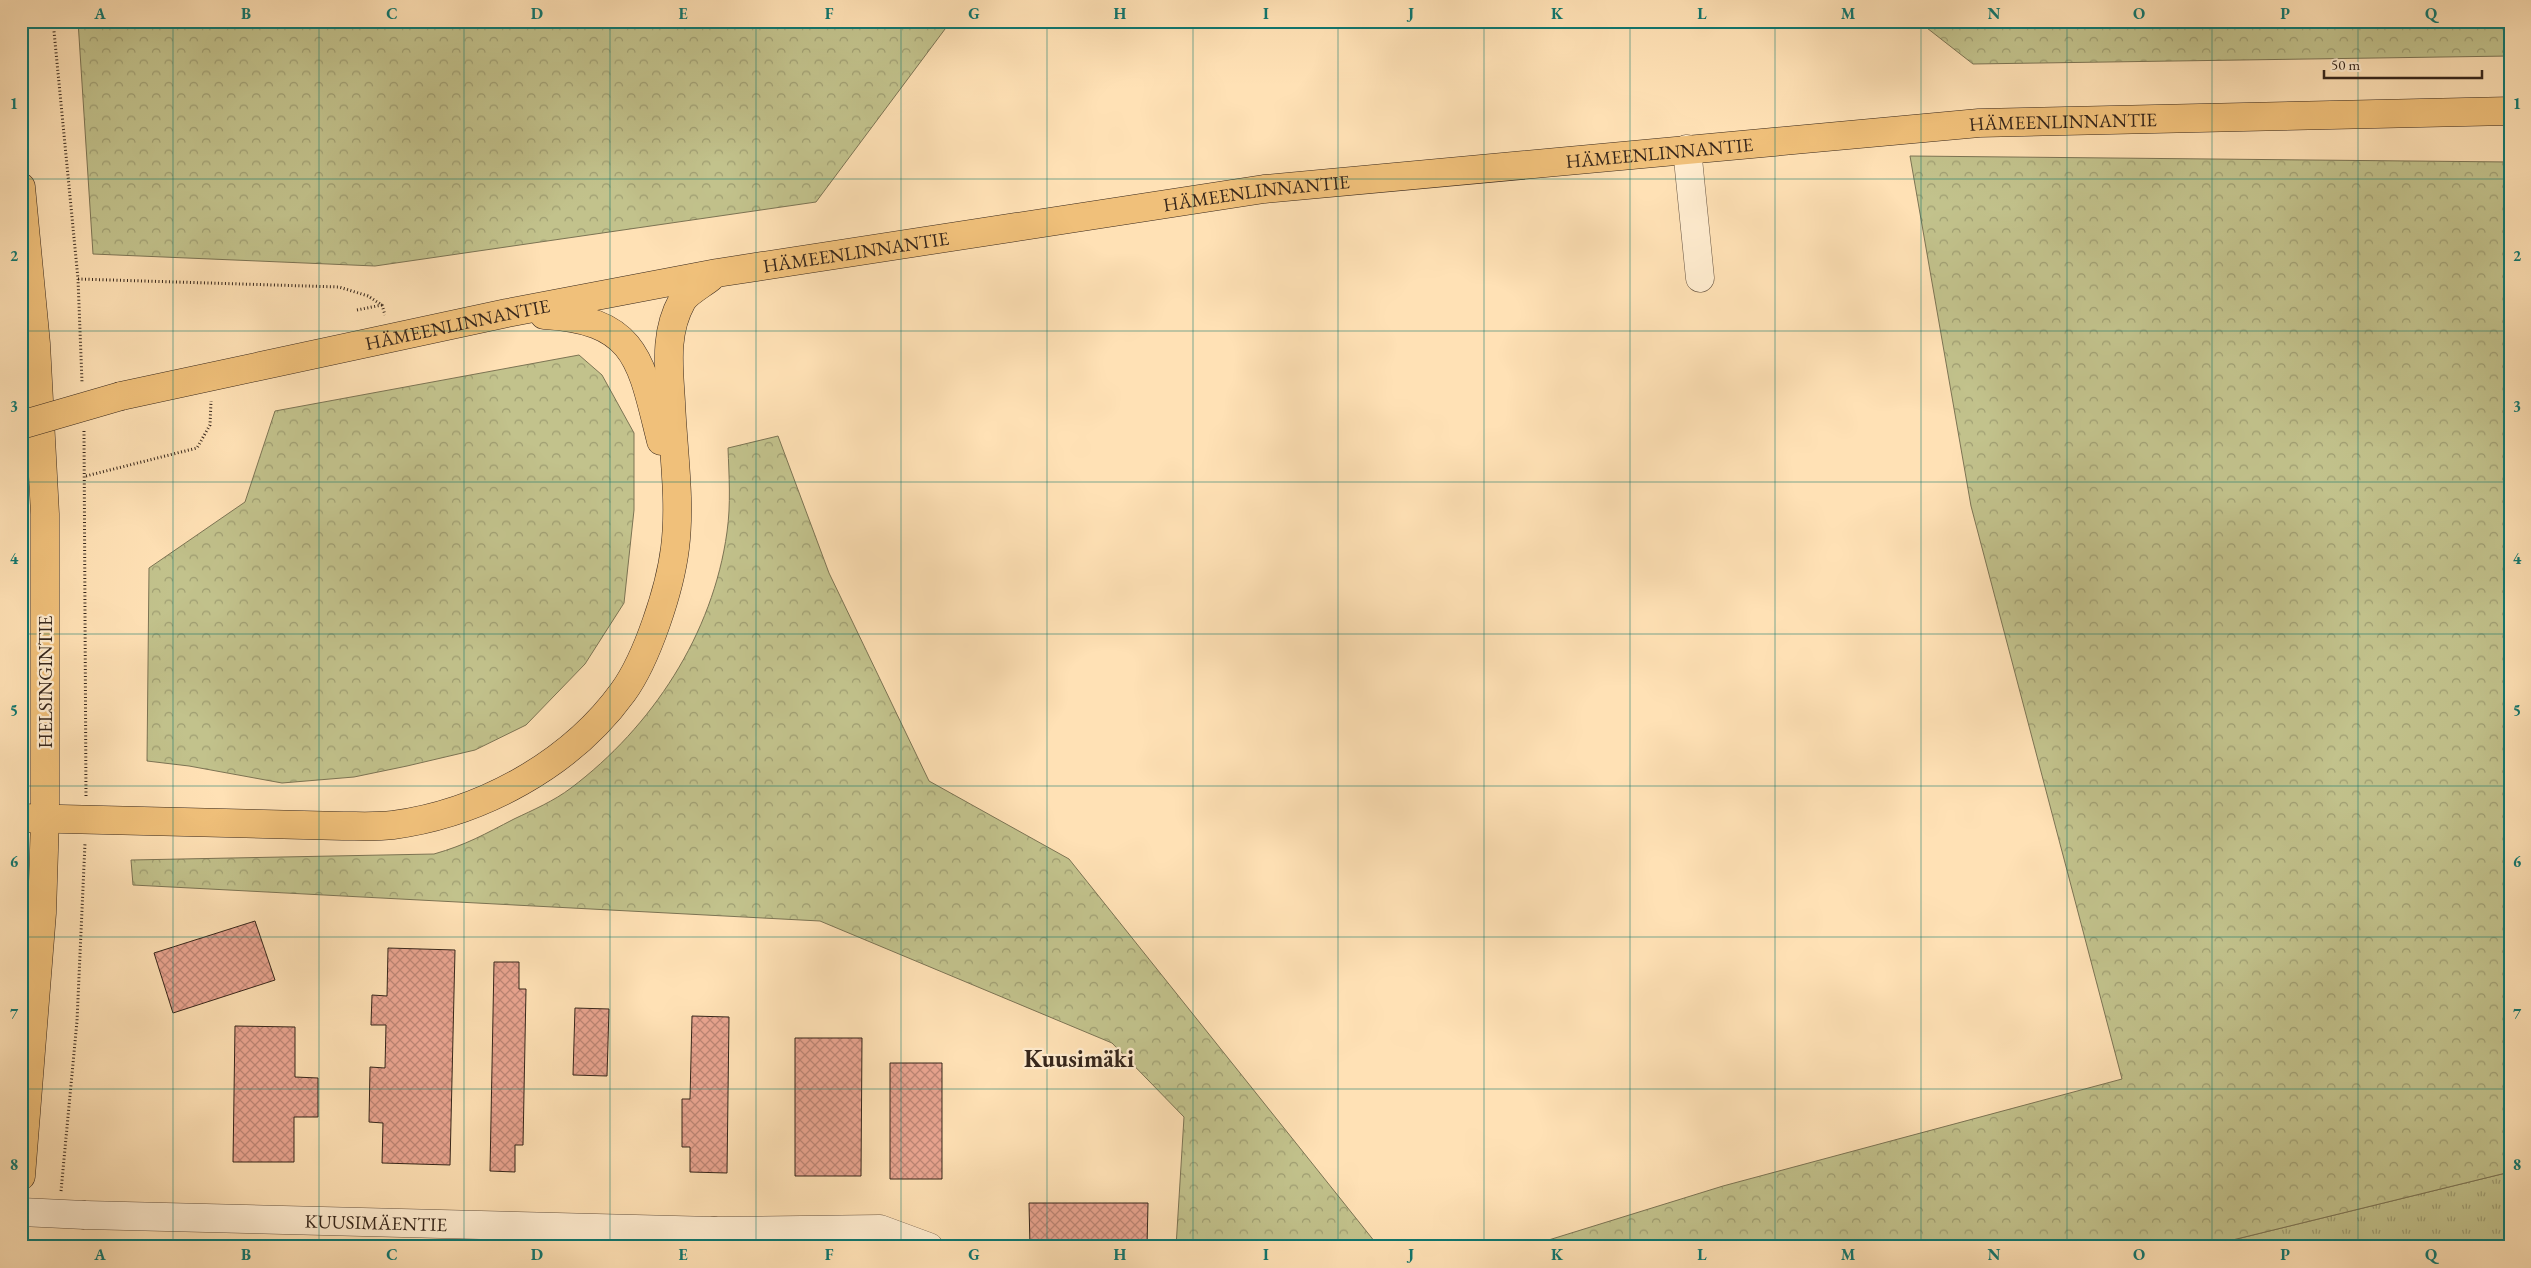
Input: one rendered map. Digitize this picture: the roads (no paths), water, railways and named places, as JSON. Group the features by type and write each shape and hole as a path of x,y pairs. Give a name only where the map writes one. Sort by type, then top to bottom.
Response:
{"main road":[{"name":"HÄMEENLINNANTIE","path":"21,424 121,396 211,376 507,313 717,273 1264,189 1979,123 2510,111"},
{"name":"HELSINGINTIE","path":"21,187 36,344 45,514 33,819 42,913 21,1176"},
{"path":"33,819 333,826 392,825 434,816 476,803 520,784 556,758 591,729 624,691 648,643 664,598 675,548 676,503 668,355 671,323 683,299 717,273"},
{"path":"507,313 572,316 597,323 626,343 644,376 676,503"}],"street":[{"path":"1687,149 1700,278"},
{"name":"KUUSIMÄENTIE","path":"21,1212 714,1239 880,1229 929,1247"}],"district":[{"name":"Kuusimäki","path":"1079,1059"}]}
